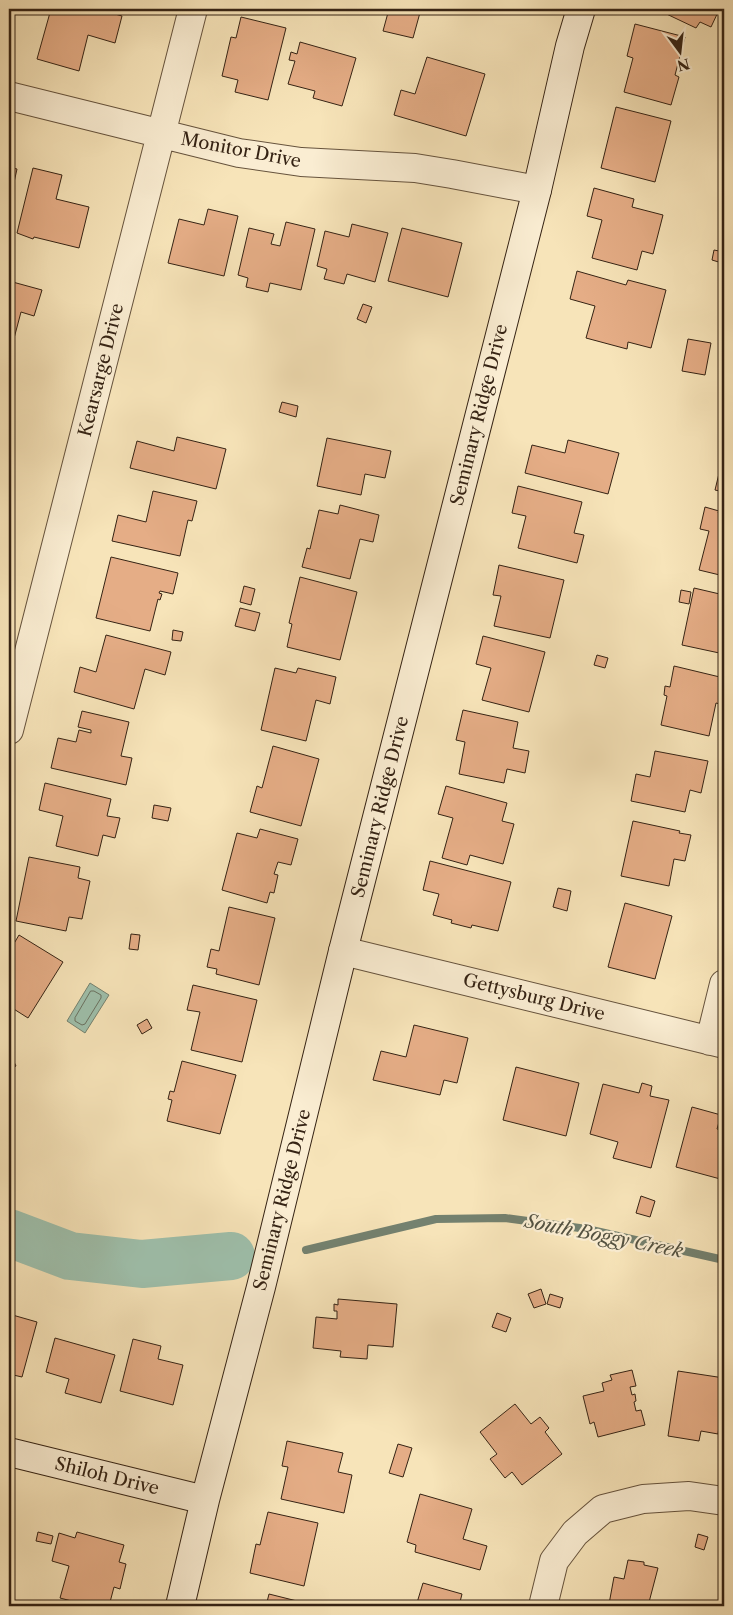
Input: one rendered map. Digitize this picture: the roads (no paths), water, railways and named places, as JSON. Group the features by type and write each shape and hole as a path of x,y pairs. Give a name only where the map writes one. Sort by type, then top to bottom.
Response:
{"street":[{"name":"Kearsarge Drive","path":"9,730 193,9"},
{"name":"Seminary Ridge Drive","path":"180,1606 205,1500 282,1204 343,951 536,190 570,46 581,9"},
{"name":"Monitor Drive","path":"9,96 239,153 301,162 415,168 536,190"},
{"name":"Gettysburg Drive","path":"343,951 717,1042"},
{"path":"717,1042 724,984"},
{"name":"Shiloh Drive","path":"9,1452 205,1500"},
{"path":"543,1606 554,1561 575,1533 603,1509 643,1499 689,1496 724,1501"}],"water":[{"path":"90,983 109,995 85,1033 67,1021"}],"waterway":[{"name":"South Boggy Creek","path":"306,1250 436,1219 505,1218 587,1229 724,1260"},
{"name":"South Boggy Creek","path":"9,1233 70,1256 142,1264 231,1256"}]}
